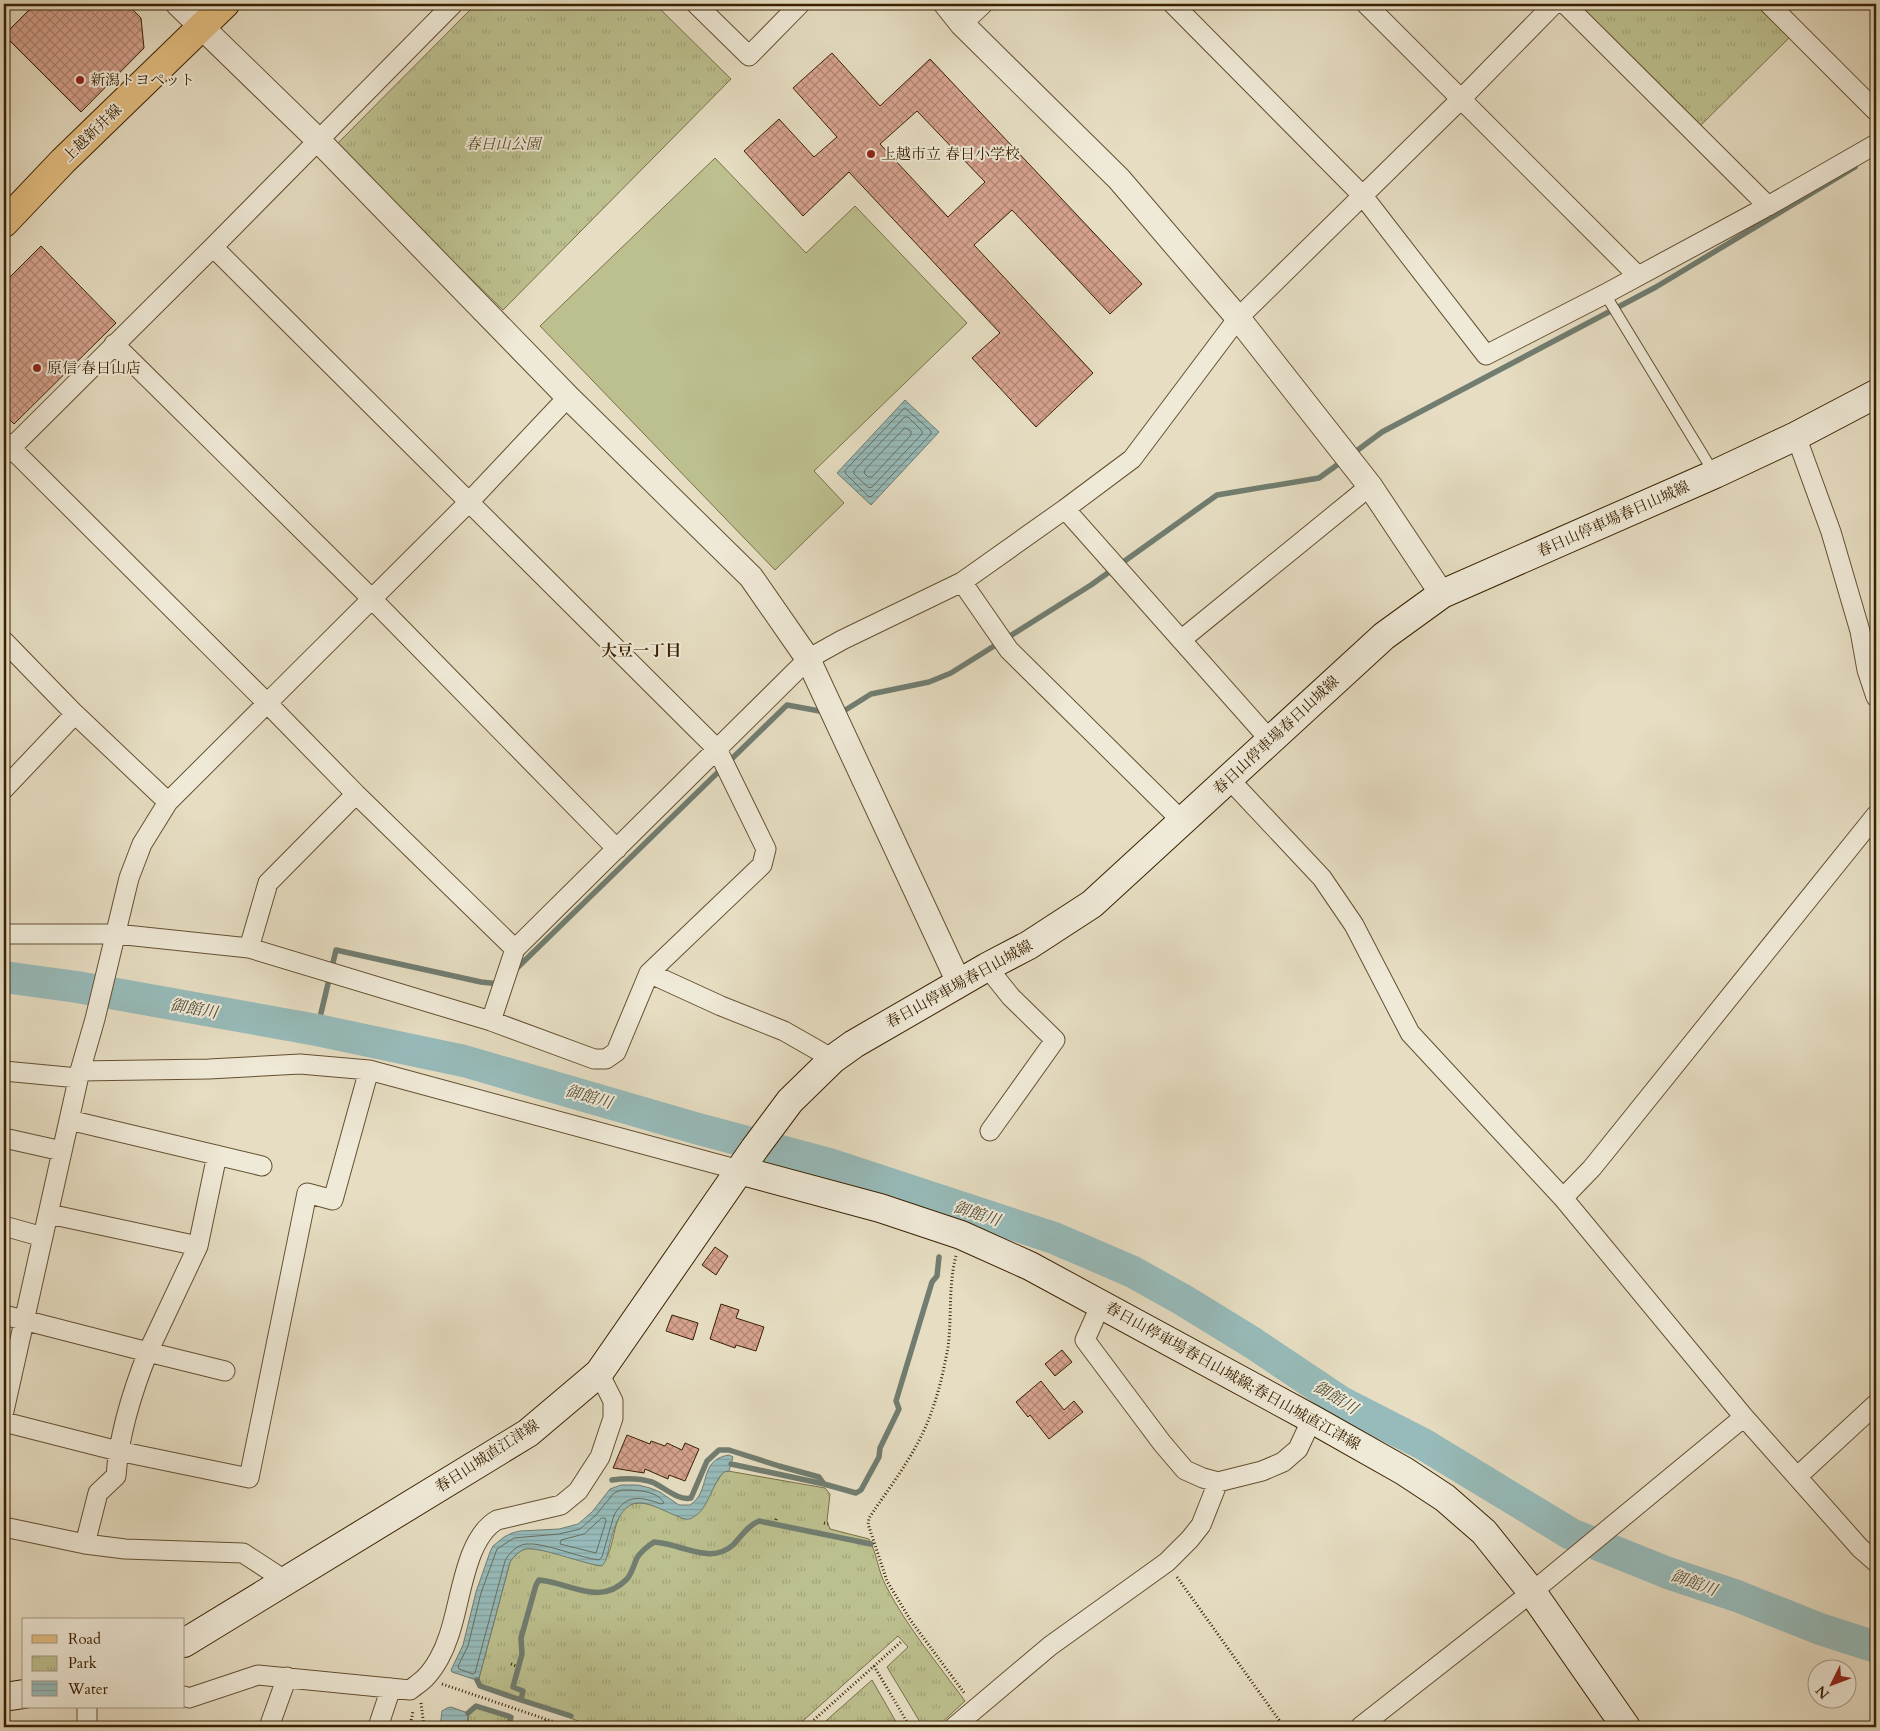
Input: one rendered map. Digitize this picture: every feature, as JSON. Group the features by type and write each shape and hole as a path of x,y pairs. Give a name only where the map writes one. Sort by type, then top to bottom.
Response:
{"main road":[{"name":"上越新井線","path":"4,223 63,161 225,4"},
{"name":"春日山停車場春日山城線","path":"739,1170 790,1101 833,1059 854,1044 987,967 1029,945 1092,904 1384,636 1442,594 1715,474 1796,436 1876,394"},
{"name":"春日山停車場春日山城線;春日山城直江津線","path":"739,1170 880,1208 961,1236 1030,1266 1404,1471 1446,1498 1484,1532 1532,1592 1626,1727"},
{"name":"春日山城直江津線","path":"185,1642 528,1433 599,1373 739,1170"},
{"path":"4,1697 22,1694"}],"street":[{"path":"178,4 318,140 568,397 751,577 808,659 959,983"},
{"path":"453,4 212,247 6,448 515,949"},
{"path":"696,4 749,56 800,4"},
{"path":"946,4 962,24 1119,179 1238,318 1370,486 1442,594"},
{"path":"962,24 982,4"},
{"path":"1174,4 1363,196 1486,355 1605,294 1875,148"},
{"path":"1366,4 1638,276"},
{"path":"491,1021 515,949 808,659 842,640 962,582 1132,459 1238,318 1461,99 1554,4"},
{"path":"1565,4 1768,206"},
{"path":"1769,4 1876,110"},
{"path":"4,934 116,934 250,948 491,1021 594,1059 606,1059 616,1052 649,973 762,865 766,849 717,749 212,247"},
{"path":"114,344 371,598 617,849"},
{"path":"4,1409 79,1074 95,1019 129,878 142,844 168,802 469,502 568,397"},
{"path":"1796,436 1831,532 1860,631 1867,670 1876,697"},
{"path":"1181,640 1370,486"},
{"path":"1065,509 1270,740"},
{"path":"962,582 1009,650 1182,821"},
{"path":"4,641 75,714 168,802"},
{"path":"4,790 75,714"},
{"path":"1229,779 1322,878 1354,925 1410,1033 1563,1198 1744,1417 1860,1548 1876,1562"},
{"path":"250,948 268,883 356,794"},
{"path":"1563,1198 1592,1168 1876,815"},
{"path":"987,967 1012,997 1055,1040 990,1131"},
{"path":"649,973 721,1006 784,1031 833,1059"},
{"path":"4,1070 79,1074 300,1064 369,1070 739,1170"},
{"path":"4,1422 118,1451 249,1478 306,1193 333,1200 369,1070"},
{"path":"69,1120 262,1166"},
{"path":"4,1138 62,1151"},
{"path":"84,1544 98,1494 116,1476 118,1451 134,1387 148,1352 198,1246 217,1155"},
{"path":"49,1214 198,1246"},
{"path":"4,1226 43,1236"},
{"path":"1102,1304 1085,1340 1162,1443 1185,1470 1218,1482 1262,1471 1283,1462 1298,1449 1312,1419"},
{"path":"4,1315 224,1371"},
{"path":"185,1696 189,1698 258,1675 410,1690 431,1684 436,1663 448,1638 475,1542 488,1525 497,1520 561,1505 578,1490 600,1457 613,1418 613,1401 599,1373"},
{"path":"1798,1476 1876,1404"},
{"path":"1360,1727 1532,1592 1744,1417"},
{"path":"954,1727 1050,1646 1167,1562 1190,1540 1201,1525 1218,1482"},
{"path":"4,1527 84,1544 125,1549 243,1553 286,1581"},
{"path":"269,1727 287,1677"},
{"path":"378,1727 391,1688"},
{"path":"87,1708 87,1727"}],"lane":[{"path":"1605,294 1715,474"}],"path":[{"path":"961,1236 953,1265 948,1345 942,1379 931,1415 912,1452 869,1518 868,1524 887,1581 911,1621 976,1709"},
{"path":"1167,1562 1284,1727"},
{"path":"806,1727 902,1641"},
{"path":"511,1664 516,1666"},
{"path":"874,1666 910,1727"},
{"path":"431,1684 444,1684 568,1727"},
{"path":"431,1684 444,1684"},
{"path":"424,1727 421,1703 428,1697"},
{"path":"410,1727 413,1711"},
{"path":"542,1727 546,1719"}],"green space":[{"name":"春日山公園","path":"476,4 655,4 731,79 503,310 335,146"},
{"path":"1581,4 1755,4 1789,38 1699,127 1582,9"},
{"path":"715,158 806,253 855,206 967,323 814,471 844,503 775,570 540,326"},
{"path":"728,1471 825,1488 830,1494 827,1521 830,1529 869,1539 883,1580 894,1601 923,1645 965,1701 937,1727 923,1727 887,1667 908,1647 898,1636 796,1727 595,1727 481,1686 479,1678 510,1562 516,1554 525,1549 540,1550 599,1566 610,1551 618,1519 630,1505 640,1503 650,1505 684,1519 706,1499 723,1472"},
{"path":"872,1680 899,1727 819,1727"},
{"path":"476,1708 513,1719 512,1721 530,1727 467,1727 469,1714"}],"water":[{"path":"905,400 939,432 871,505 837,473"},
{"path":"729,1455 733,1457 729,1471 724,1472 720,1477 702,1509 692,1518 684,1519 655,1506 642,1503 633,1504 626,1508 616,1524 606,1560 602,1566 532,1549 525,1549 514,1556 510,1562 479,1678 476,1680 452,1672 451,1670 463,1645 476,1592 490,1552 493,1546 504,1537 520,1531 559,1529 578,1524 592,1512 610,1489 621,1485 638,1485 650,1488 660,1492 679,1505 690,1505 701,1492 708,1469 712,1463 719,1458"},
{"path":"451,1707 468,1713 467,1727 440,1727 442,1711"}],"building":[{"name":"新潟トヨペット","path":"35,4 127,4 141,18 144,48 81,112 4,35"},
{"path":"832,53 880,106 930,59 1142,284 1110,314 1012,210 974,245 1093,373 1036,427 972,358 1000,333 849,172 803,216 744,151 779,119 814,157 837,137 793,88","holes":["917,111 985,182 948,217 880,144"]},
{"name":"原信 春日山店","path":"41,246 116,323 14,424 4,414 4,283"},
{"path":"715,1247 728,1256 716,1275 702,1265"},
{"path":"721,1304 739,1310 736,1318 764,1327 756,1351 736,1345 735,1348 710,1339"},
{"path":"672,1315 698,1323 693,1340 666,1331"},
{"path":"1062,1350 1072,1362 1055,1376 1045,1364"},
{"path":"1041,1381 1064,1410 1074,1401 1083,1412 1049,1439 1030,1415 1028,1417 1016,1402"},
{"path":"627,1435 650,1444 651,1441 665,1446 667,1443 682,1450 685,1443 699,1449 685,1481 669,1475 668,1479 645,1469 644,1473 613,1468"}],"waterway":[{"path":"1351,455 1382,432 1656,287 1855,167"},
{"path":"839,714 871,694 929,682 951,673 1091,585 1217,495 1319,478 1344,460"},
{"path":"514,971 787,705 825,712"},
{"path":"317,1030 336,950 481,982 500,984"},
{"name":"御館川","path":"4,977 77,987 317,1030 464,1061 695,1128 829,1164 1054,1238 1133,1272 1183,1300 1253,1343 1341,1402 1423,1444 1571,1534 1668,1573 1737,1596 1820,1629 1876,1647"},
{"path":"731,1464 824,1484 856,1493 861,1490 879,1457 880,1448 899,1409 896,1401 932,1282 937,1276 939,1257"},
{"path":"612,1480 632,1479 652,1482 676,1496 691,1498 707,1461 719,1450 729,1450 819,1477 824,1484"},
{"path":"477,1680 480,1686 521,1700 523,1691 513,1687 522,1654 521,1638 539,1580 585,1591 606,1591 617,1587 627,1579 639,1555 654,1542 669,1544 699,1553 713,1554 727,1550 748,1528 759,1521 871,1544"},
{"path":"521,1700 571,1716"},
{"path":"468,1713 476,1706 511,1717 509,1723 525,1727"}],"place":[{"name":"新潟トヨペット","path":"80,80"},
{"name":"上越市立 春日小学校","path":"871,154"},
{"name":"原信 春日山店","path":"37,368"}],"district":[{"name":"大豆一丁目","path":"641,650"}]}
